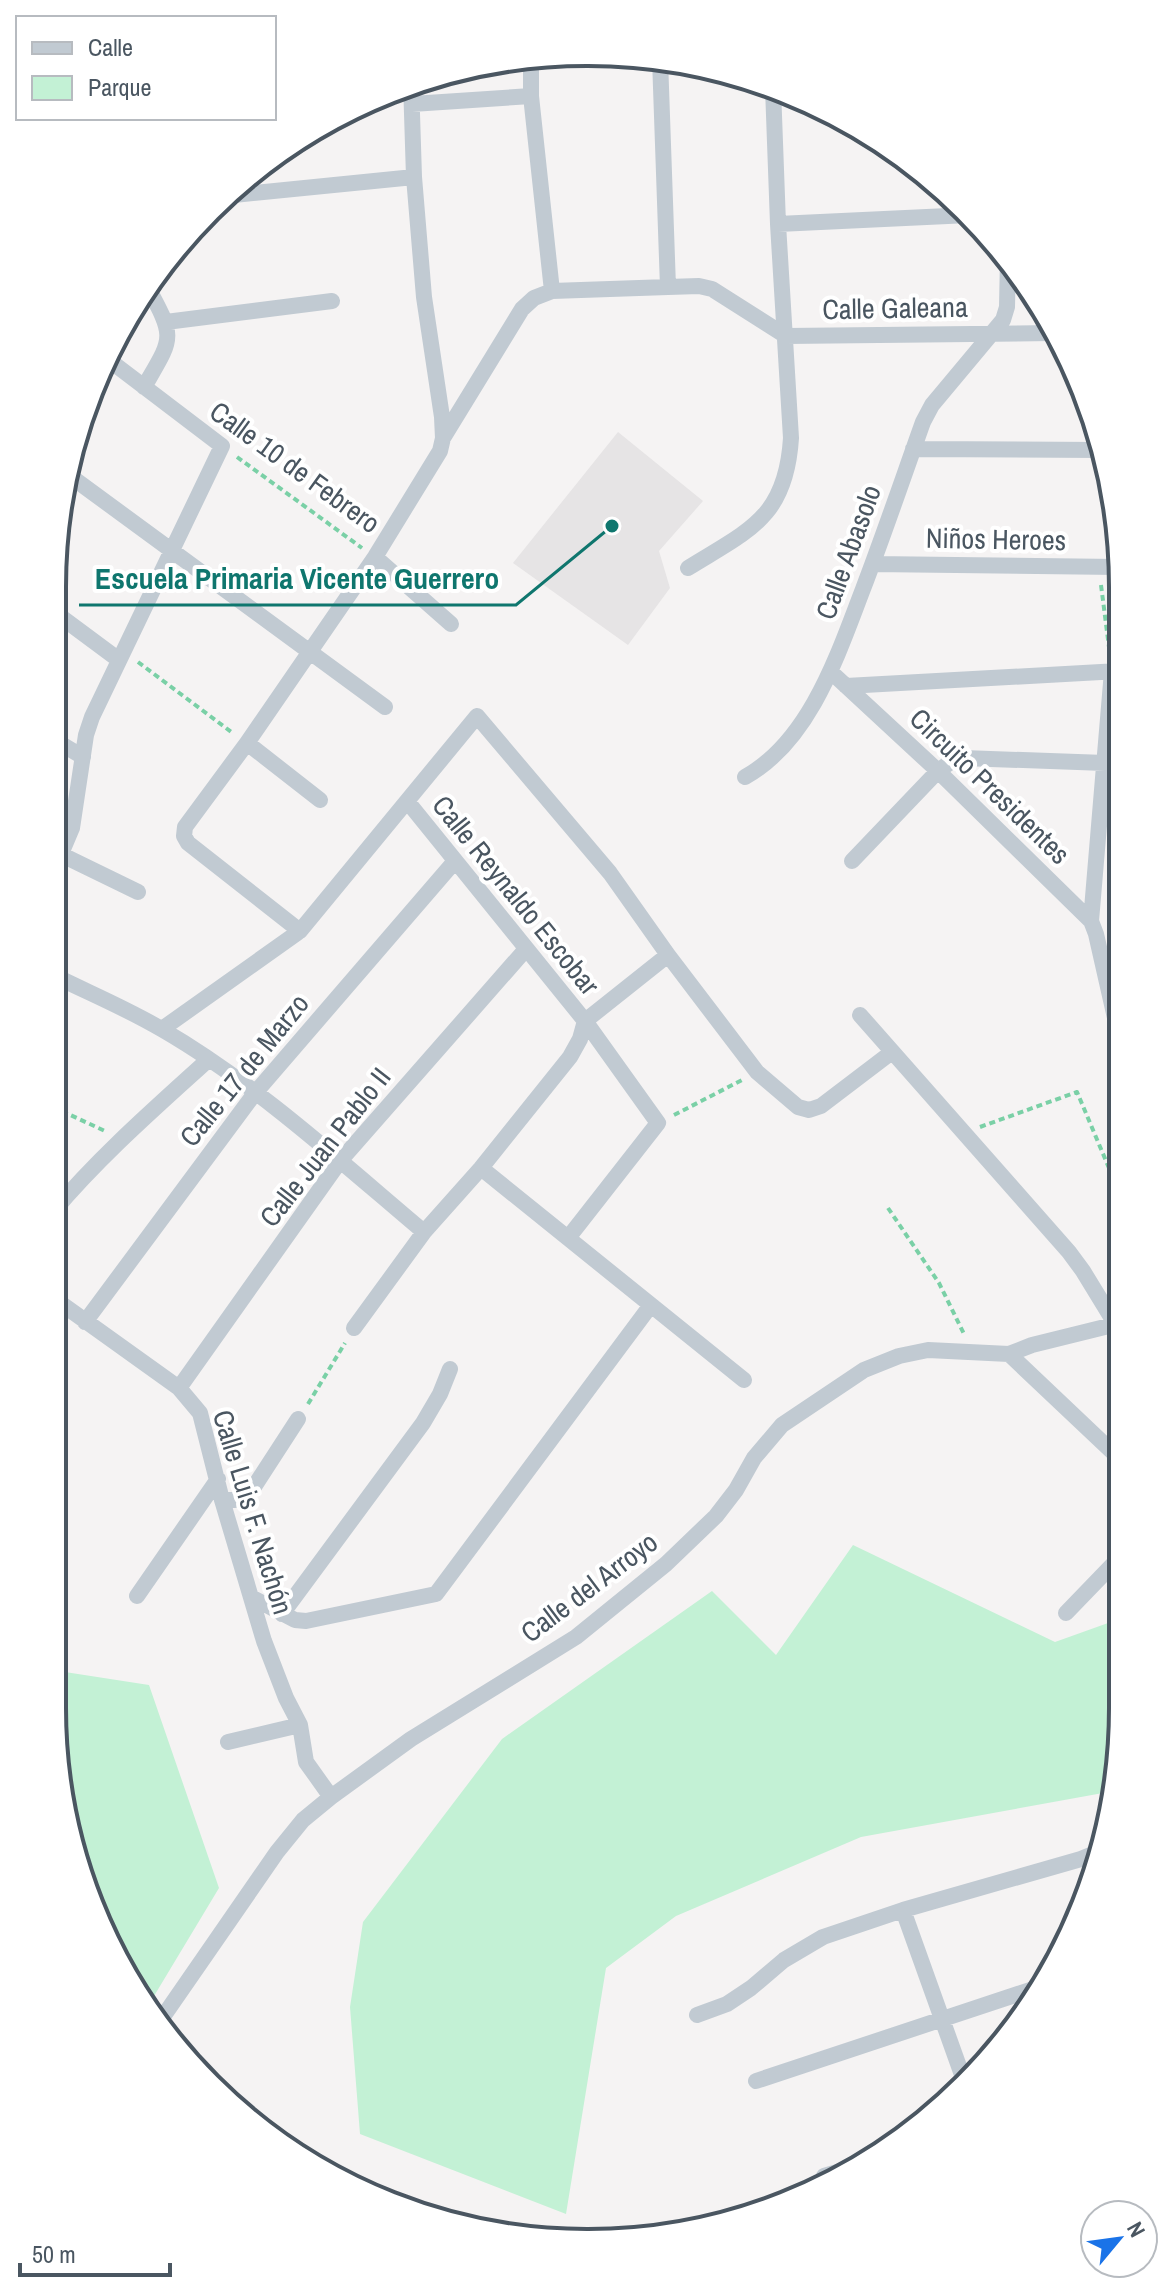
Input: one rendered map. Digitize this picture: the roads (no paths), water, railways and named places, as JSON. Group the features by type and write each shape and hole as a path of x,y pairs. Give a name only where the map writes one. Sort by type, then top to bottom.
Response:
{"street":[{"path":"531,69 531,96 552,291"},
{"path":"660,71 668,287"},
{"path":"412,104 531,96"},
{"path":"412,97 414,177 424,297 443,438"},
{"path":"688,568 749,530 766,514 781,491 789,465 791,438 773,101"},
{"path":"245,194 414,177"},
{"path":"778,224 953,216"},
{"name":"Calle Abasolo","path":"745,777 775,756 796,730 831,672 932,405 1003,320 1007,307 1008,279"},
{"path":"300,931 188,843 184,836 185,827 375,557 434,465 443,438 522,309 534,298 552,291 699,286 712,289 786,336"},
{"path":"144,387 166,349 169,336 166,322 154,299"},
{"path":"166,322 332,301"},
{"name":"Calle Galeana","path":"786,336 1042,333"},
{"name":"Calle 10 de Febrero","path":"116,366 222,446 173,551"},
{"path":"913,449 1090,450"},
{"path":"77,481 385,707"},
{"path":"66,844 77,807 86,735 92,717 173,551"},
{"name":"Calle 10 de Febrero","path":"375,557 451,624"},
{"name":"Niños Heroes","path":"873,564 1108,567"},
{"path":"66,619 122,655"},
{"path":"846,686 1109,671"},
{"name":"Circuito Presidentes","path":"831,672 1082,910 1096,934 1109,991"},
{"path":"162,1029 300,931 477,716 610,873 757,1072 798,1107 809,1110 821,1106 892,1052"},
{"path":"1091,921 1109,726"},
{"path":"247,743 320,800"},
{"path":"66,747 83,757"},
{"path":"852,861 938,771 952,761 963,758 1105,763"},
{"name":"Calle Reynaldo Escobar","path":"407,801 585,1021 658,1123 568,1238"},
{"path":"66,857 138,892"},
{"name":"Calle 17 de Marzo","path":"85,1322 255,1093 455,861"},
{"name":"Calle Juan Pablo II","path":"179,1388 340,1161 526,949"},
{"path":"354,1328 424,1232 481,1168 570,1057 585,1021 668,955"},
{"path":"66,981 162,1029 208,1060 255,1093 424,1232"},
{"path":"860,1015 1069,1252 1109,1310"},
{"path":"66,1197 122,1139 208,1060"},
{"path":"481,1168 744,1380"},
{"path":"251,1597 295,1620 306,1621 436,1594 651,1305"},
{"name":"Calle Luis F. Nachón","path":"66,1308 179,1388 200,1413 264,1641 300,1725 306,1762 331,1797"},
{"name":"Calle del Arroyo","path":"166,2013 277,1852 303,1820 411,1739 576,1637 666,1564 716,1516 736,1490 754,1458 782,1425 864,1370 899,1356 928,1350 1009,1354 1032,1345 1109,1326"},
{"path":"1009,1354 1109,1449"},
{"path":"282,1614 423,1423 450,1369"},
{"path":"222,1500 235,1500 252,1490 298,1419"},
{"path":"137,1596 218,1479"},
{"path":"1066,1613 1109,1568"},
{"path":"228,1742 300,1725"},
{"path":"697,2015 727,2004 784,1960 823,1937 903,1910 1087,1857"},
{"path":"903,1910 961,2071"},
{"path":"756,2081 1024,1992"}],"place":[{"name":"Escuela Primaria Vicente Guerrero","path":"612,526"}]}
